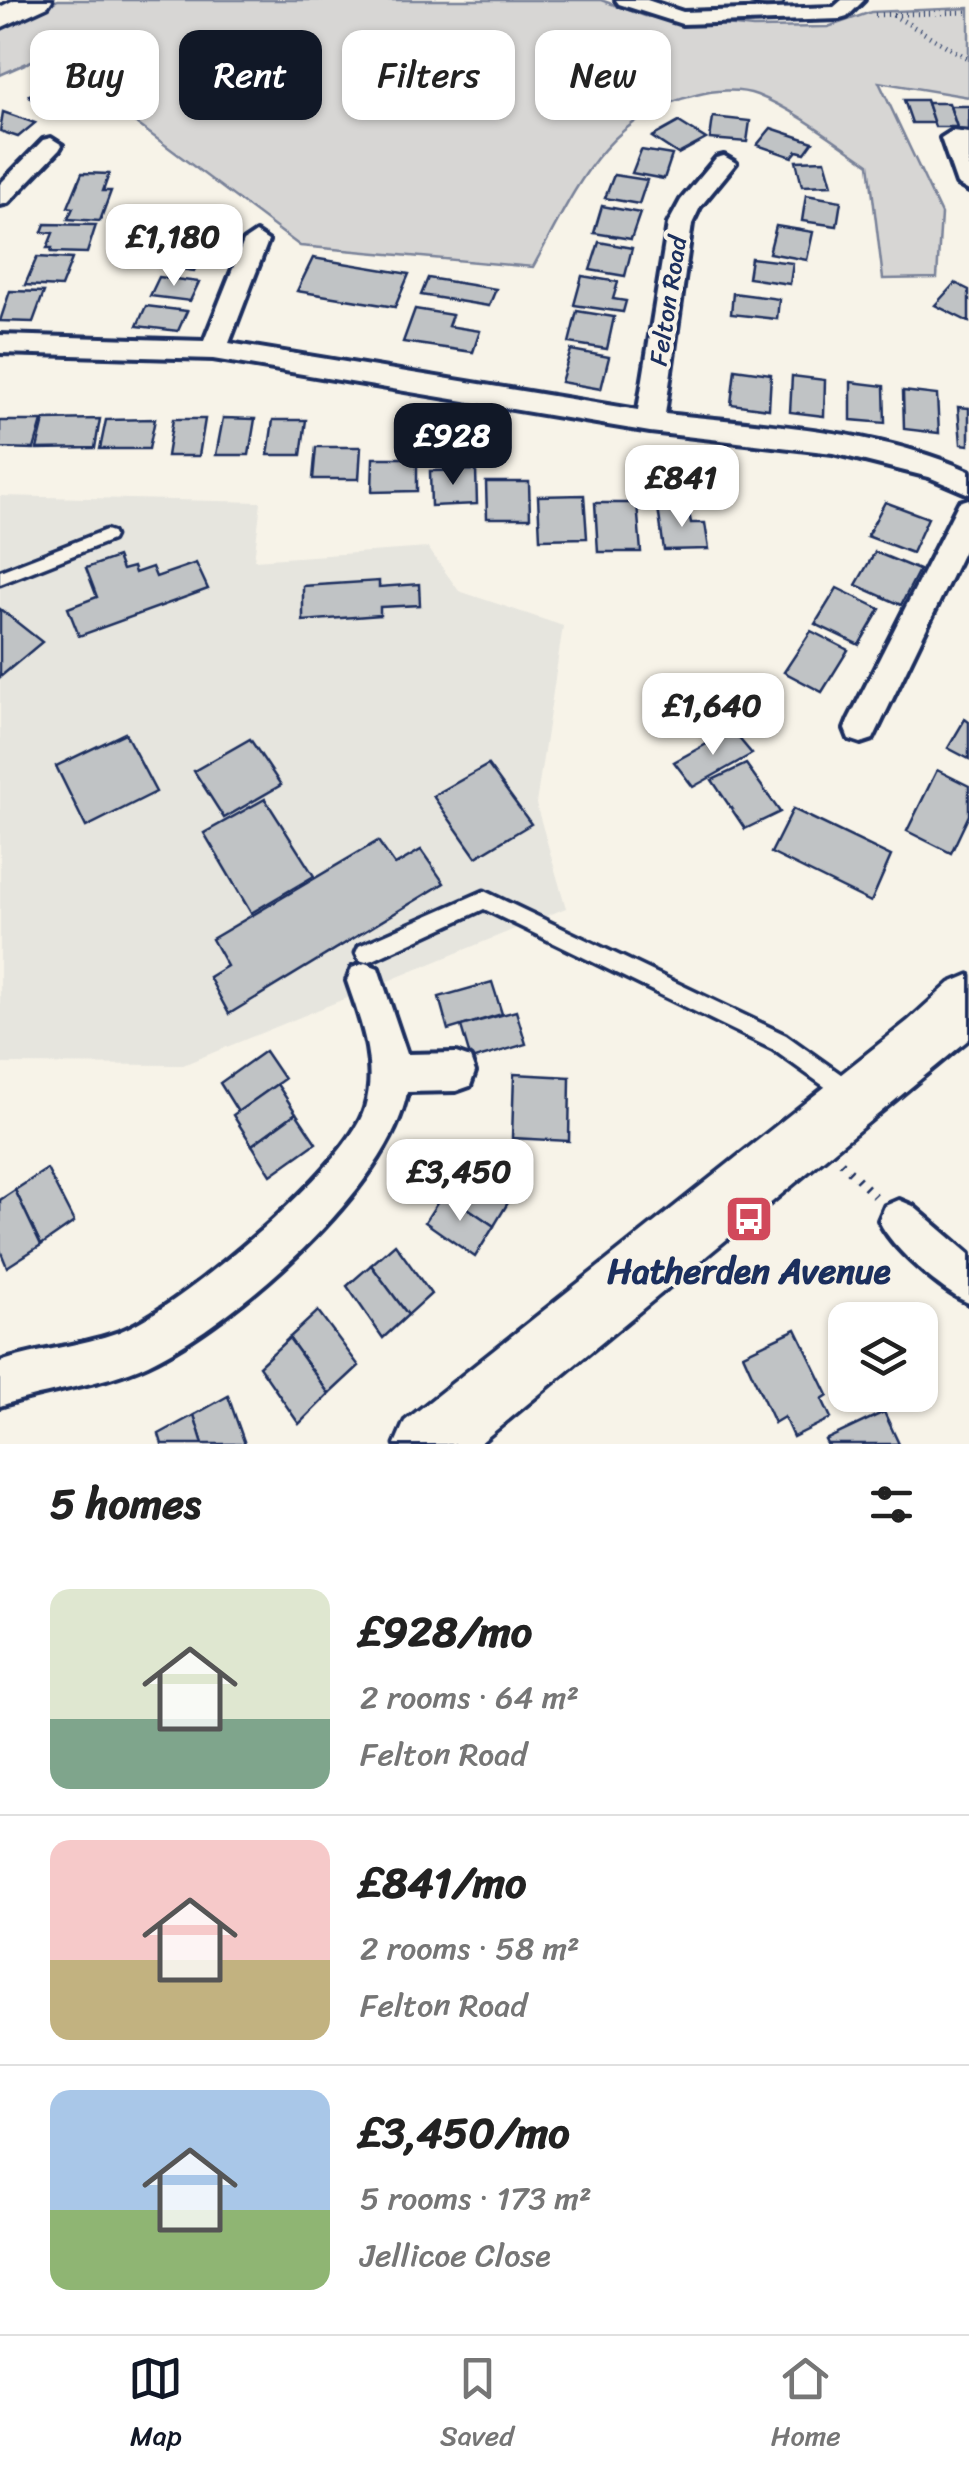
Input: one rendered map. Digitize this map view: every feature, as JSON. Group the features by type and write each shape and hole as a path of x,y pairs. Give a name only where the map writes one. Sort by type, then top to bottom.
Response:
{"street":[{"path":"0,19 37,0"},
{"path":"626,0 682,18 840,14 854,0"},
{"path":"969,140 952,138 969,184"},
{"path":"0,198 51,145"},
{"name":"Felton Road","path":"650,422 680,224 716,191 724,163"},
{"path":"213,350 256,241"},
{"path":"0,344 213,350 650,422 833,443 936,468 969,483"},
{"path":"861,729 969,510"},
{"path":"0,1384 132,1349 180,1323 302,1218 360,1158 379,1126 390,1073 389,1045 366,967"},
{"path":"428,1444 969,1002"},
{"path":"390,1073 456,1072"},
{"path":"899,1220 969,1282"}],"lane":[{"path":"0,578 106,536"},
{"path":"366,967 484,900 779,1042 835,1115"}],"path":[{"path":"892,14 969,58"},
{"path":"835,1115 899,1220"}],"shaded area":[{"path":"58,0 601,0 645,16 753,28 828,27 871,12 969,8 969,97 879,82 941,214 937,278 883,279 869,164 814,126 757,95 718,91 671,103 671,30 535,30 535,120 637,120 595,160 533,267 300,246 132,120 159,120 159,30 30,30 30,62 0,75 0,30"},
{"path":"0,496 261,502 254,560 428,548 459,591 563,626 536,804 566,908 183,1065 0,1064"}],"building":[{"path":"753,0 785,0 781,10 751,4"},
{"path":"904,100 926,100 934,123 912,123"},
{"path":"927,103 949,103 957,127 935,127"},
{"path":"950,106 969,106 969,130 958,130"},
{"path":"3,112 35,123 18,137 0,131"},
{"path":"713,117 750,121 747,142 710,139"},
{"path":"679,122 706,139 678,154 652,137"},
{"path":"771,128 813,142 805,153 797,151 792,157 757,145"},
{"path":"641,150 672,155 664,179 632,173"},
{"path":"825,160 832,185 802,186 796,161"},
{"path":"82,173 109,174 103,191 111,191 100,221 68,219 73,208 68,207"},
{"path":"614,175 647,180 639,204 605,198"},
{"path":"806,195 841,201 837,226 802,221"},
{"path":"602,206 640,213 631,239 594,233"},
{"path":"179,221 218,226 210,243 170,238"},
{"path":"45,224 96,225 87,253 51,252 52,248 47,248 53,233 42,232"},
{"path":"776,226 813,232 807,260 769,253"},
{"path":"599,242 632,248 625,276 590,270"},
{"path":"166,248 204,253 194,271 156,266"},
{"path":"37,257 72,259 61,287 25,285"},
{"path":"313,258 409,274 395,307 297,291"},
{"path":"751,258 793,263 790,284 748,278"},
{"path":"582,276 618,282 613,299 626,301 623,312 574,305"},
{"path":"159,277 199,282 190,301 150,296"},
{"path":"428,278 496,289 489,306 421,295"},
{"path":"955,283 969,290 969,322 935,305"},
{"path":"10,291 44,292 33,322 0,321"},
{"path":"733,293 779,299 777,319 731,314"},
{"path":"146,306 187,311 178,331 137,326"},
{"path":"415,309 452,315 448,326 480,331 473,352 403,342"},
{"path":"577,311 614,317 607,349 569,343"},
{"path":"571,350 609,357 601,389 561,382"},
{"path":"735,369 771,374 769,409 731,404"},
{"path":"792,376 825,380 824,416 790,412"},
{"path":"851,382 884,386 885,423 851,420"},
{"path":"903,391 937,395 939,433 904,429"},
{"path":"958,407 969,408 969,445 961,444"},
{"path":"223,418 255,419 249,455 216,455"},
{"path":"100,419 95,448 37,449 44,420"},
{"path":"155,419 149,449 100,449 106,420"},
{"path":"173,419 205,419 199,456 167,456"},
{"path":"273,420 306,420 301,455 268,455"},
{"path":"0,421 42,421 34,449 0,448"},
{"path":"316,447 361,447 359,479 313,479"},
{"path":"373,458 417,458 417,491 372,492"},
{"path":"476,470 477,504 431,506 430,471"},
{"path":"486,482 529,482 530,518 487,518"},
{"path":"584,495 587,538 540,539 538,496"},
{"path":"885,502 928,518 912,553 867,536"},
{"path":"595,503 637,503 641,552 598,552"},
{"path":"688,507 691,523 705,523 709,549 664,550 658,508"},
{"path":"875,552 919,570 901,605 856,585"},
{"path":"117,557 122,570 133,567 135,573 152,567 156,577 196,563 208,589 79,636 68,608 97,597 86,568"},
{"path":"379,581 379,587 419,584 420,605 380,607 380,615 303,621 303,586"},
{"path":"837,588 880,609 859,645 815,624"},
{"path":"0,609 42,642 0,677"},
{"path":"811,631 848,650 822,692 784,672"},
{"path":"965,719 969,722 969,759 948,748"},
{"path":"732,730 752,754 693,787 674,762"},
{"path":"125,733 156,792 86,827 56,766"},
{"path":"250,739 281,785 224,818 194,771"},
{"path":"746,764 780,812 745,829 712,780"},
{"path":"488,765 531,824 476,857 433,796"},
{"path":"937,770 969,786 969,815 951,853 907,831"},
{"path":"265,799 314,876 251,913 204,833"},
{"path":"793,809 891,856 871,902 771,853"},
{"path":"378,841 395,865 421,850 444,883 229,1014 209,977 227,966 212,939"},
{"path":"492,982 502,1014 448,1030 439,997"},
{"path":"516,1011 526,1044 471,1060 461,1026"},
{"path":"265,1051 284,1079 238,1112 220,1083"},
{"path":"514,1074 570,1077 569,1141 512,1138"},
{"path":"277,1084 296,1113 252,1145 233,1115"},
{"path":"296,1113 316,1143 271,1175 252,1145"},
{"path":"462,1162 512,1196 494,1226 444,1192"},
{"path":"47,1169 74,1222 41,1245 15,1190"},
{"path":"15,1190 41,1245 7,1267 0,1250 0,1200"},
{"path":"444,1192 494,1226 475,1257 425,1222"},
{"path":"395,1244 431,1294 408,1315 371,1265"},
{"path":"371,1265 408,1315 383,1338 347,1286"},
{"path":"318,1311 359,1366 329,1394 289,1338"},
{"path":"796,1329 828,1395 822,1399 831,1418 793,1437 784,1417 774,1423 743,1354"},
{"path":"289,1338 329,1394 299,1424 259,1366"},
{"path":"228,1396 245,1444 203,1444 194,1415"},
{"path":"884,1412 899,1444 827,1444 825,1440"},
{"path":"194,1415 203,1444 162,1444 159,1434"}],"place":[{"name":"Hatherden Avenue","path":"749,1219"}]}
